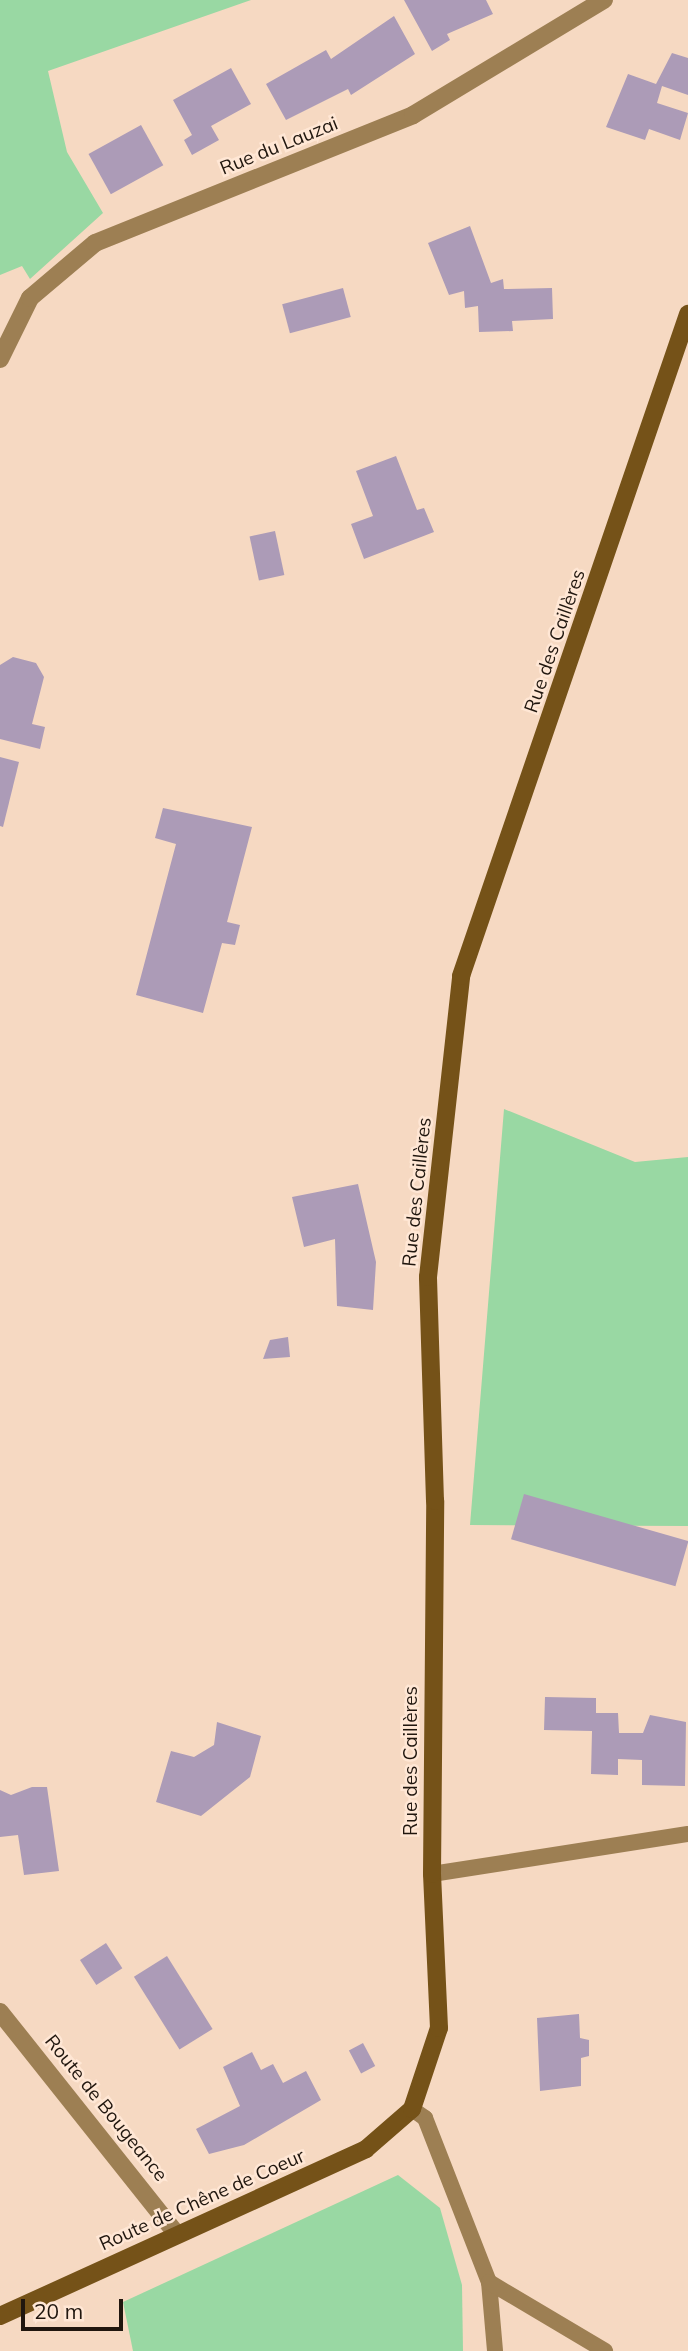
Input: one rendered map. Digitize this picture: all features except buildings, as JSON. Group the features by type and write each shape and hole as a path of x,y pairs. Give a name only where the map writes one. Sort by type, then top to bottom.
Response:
{"street":[{"name":"Rue du Lauzai","path":"0,359 30,298 95,243 413,115 604,0"},
{"name":"Rue des Caillères","path":"412,2109 439,2028 432,1874 435,1501 428,1276 461,976 688,314"},
{"name":"Route de Bougeance","path":"0,2012 176,2233"},
{"name":"Route de Chêne de Coeur","path":"0,2316 176,2233 366,2149 412,2109"}],"lane":[{"path":"432,1874 688,1834"},
{"path":"412,2109 425,2119 489,2282 495,2351"},
{"path":"489,2282 605,2351"}],"green space":[{"path":"0,0 251,0 48,71 67,152 103,213 30,279 22,266 0,275"},
{"path":"504,1109 635,1162 688,1157 688,1526 470,1525"},
{"path":"398,2175 440,2208 462,2285 463,2351 133,2351 123,2302"}]}
